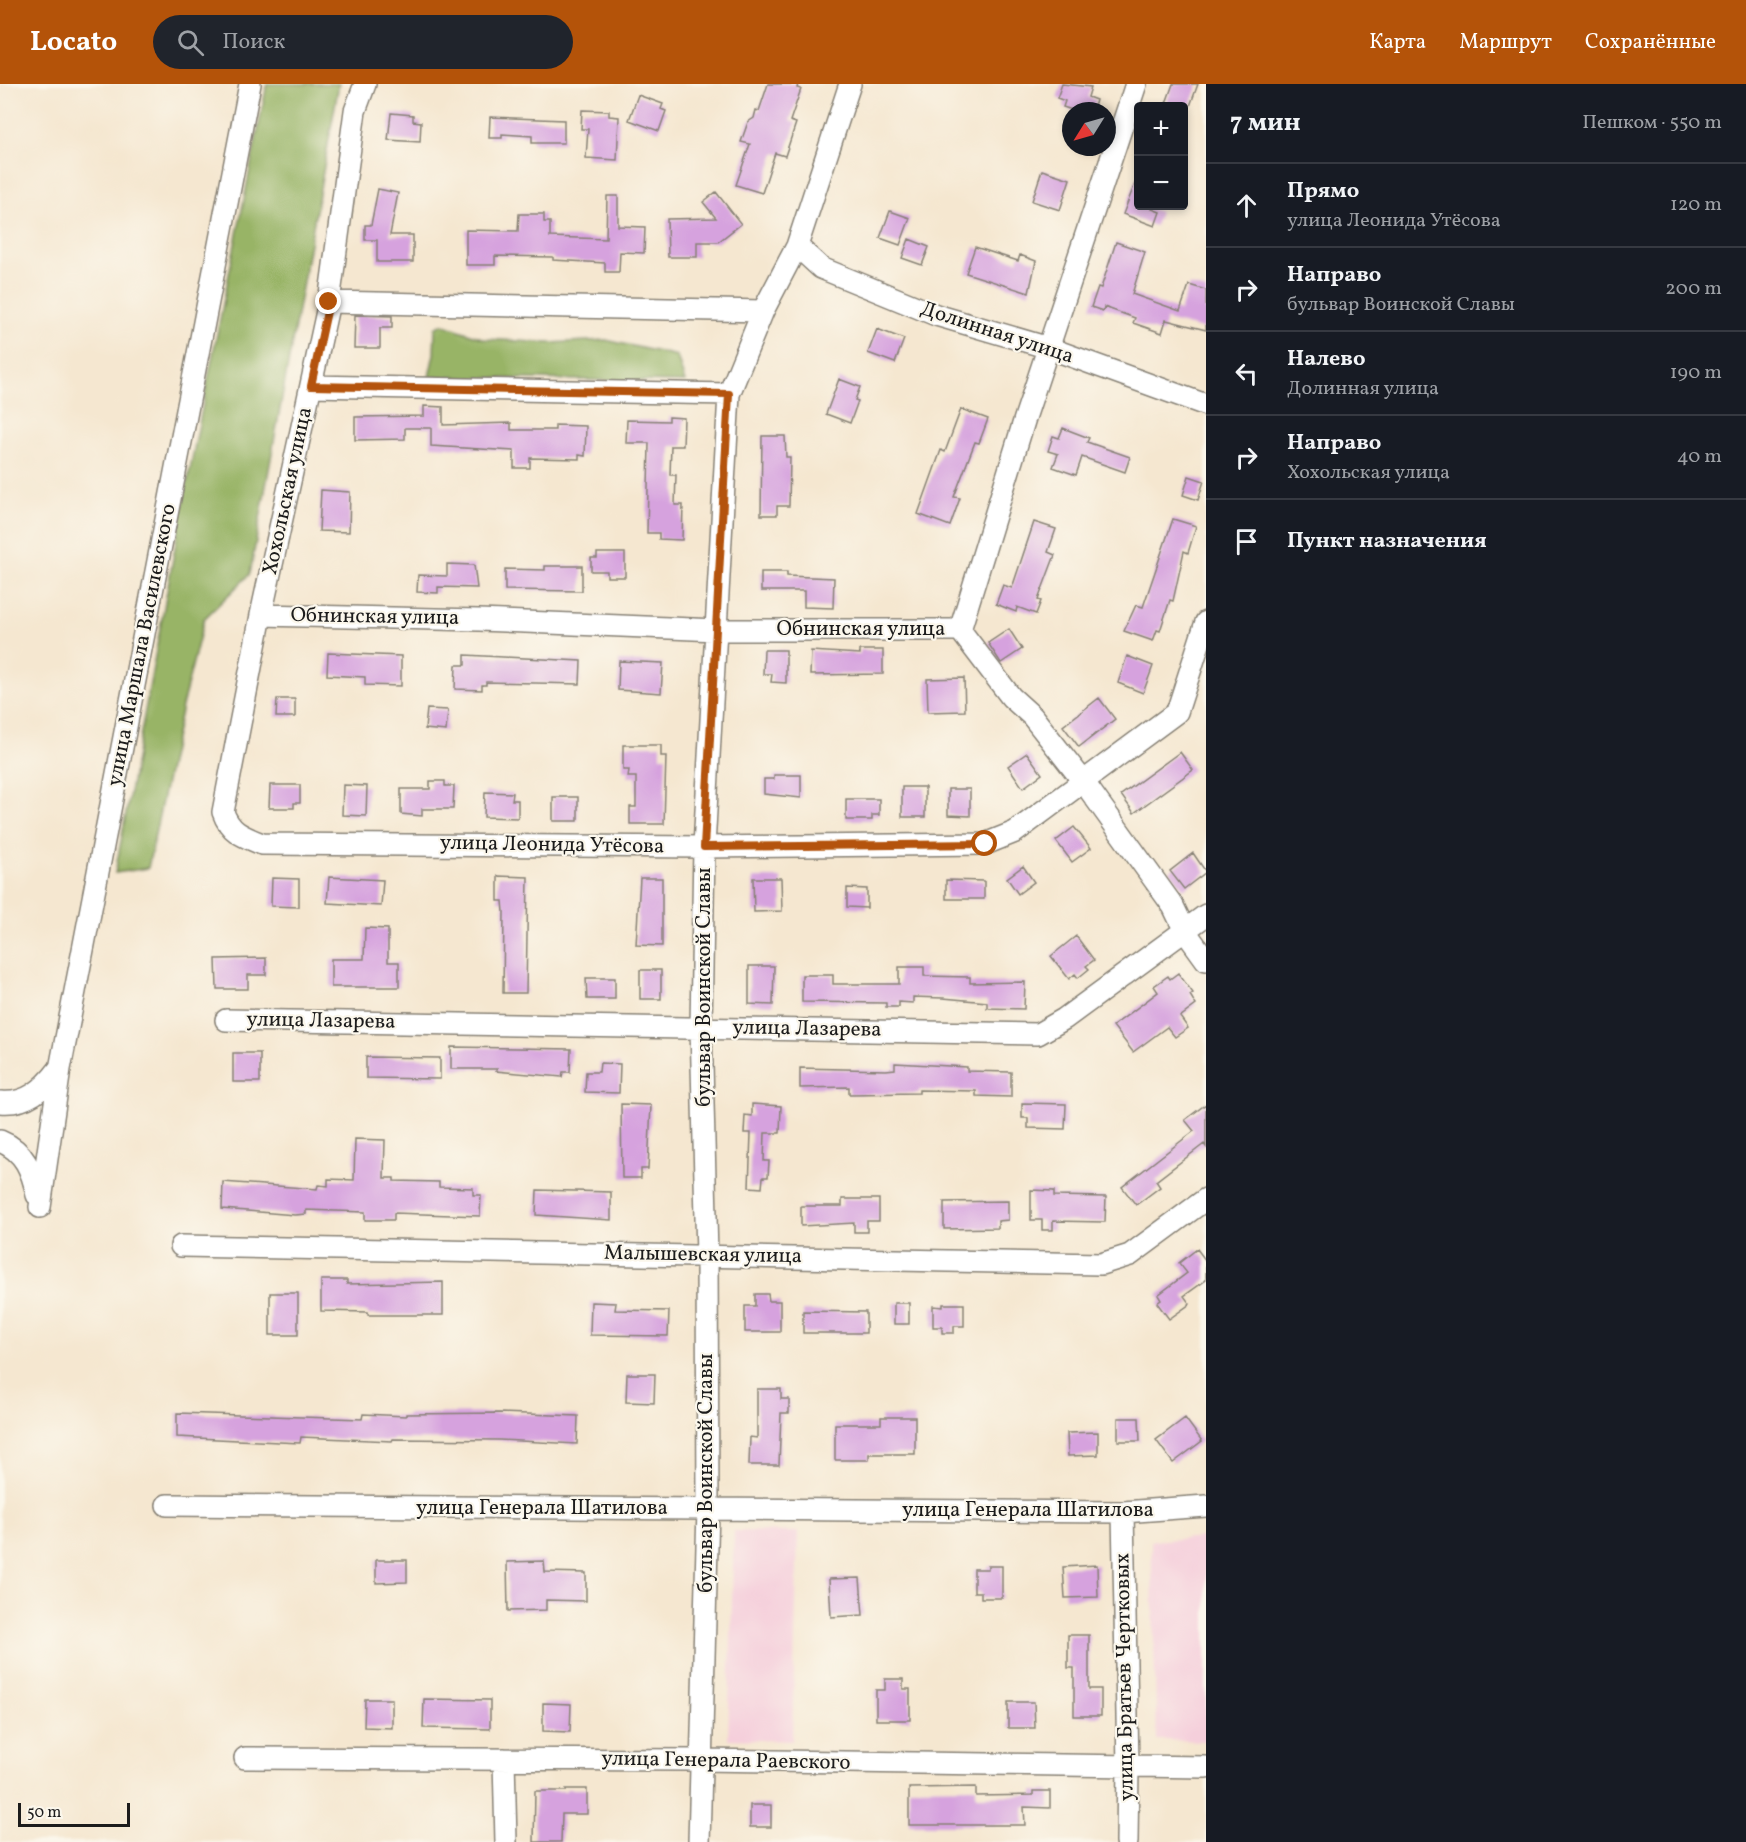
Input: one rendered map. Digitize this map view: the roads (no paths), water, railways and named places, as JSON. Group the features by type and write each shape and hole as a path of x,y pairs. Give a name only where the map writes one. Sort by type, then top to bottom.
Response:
{"street":[{"name":"улица Маршала Василевского","path":"0,1141 11,1145 31,1168 40,1208 60,1069 250,84"},
{"name":"Хохольская улица","path":"228,826 223,812 261,615 329,302 355,111 365,84"},
{"name":"бульвар Воинской Славы","path":"699,1842 708,1509 707,1255 701,1027 704,847 729,394 763,311 797,246 850,84"},
{"name":"Обнинская улица","path":"261,615 479,620 717,630 960,630 975,576 1136,84"},
{"name":"Долинная улица","path":"797,246 821,268 936,315 1049,348 1206,405"},
{"path":"329,302 763,311"},
{"path":"311,386 729,394"},
{"name":"улица Леонида Утёсова","path":"228,826 238,835 262,844 704,847 985,844 1015,832 1177,712 1206,622"},
{"path":"960,630 1011,697 1032,716 1083,781 1173,906 1185,931 1206,960"},
{"name":"улица Лазарева","path":"226,1020 1038,1034 1064,1019 1206,915"},
{"path":"0,1102 14,1104 31,1097 46,1087 60,1069"},
{"name":"Малышевская улица","path":"181,1246 1101,1264 1130,1255 1206,1199"},
{"name":"улица Генерала Шатилова","path":"167,1505 1123,1512 1206,1506"},
{"name":"улица Братьев Чертковых","path":"1123,1512 1128,1766 1127,1842"},
{"name":"улица Генерала Раевского","path":"245,1758 700,1760 1206,1767"},
{"path":"504,1760 506,1842"}]}
